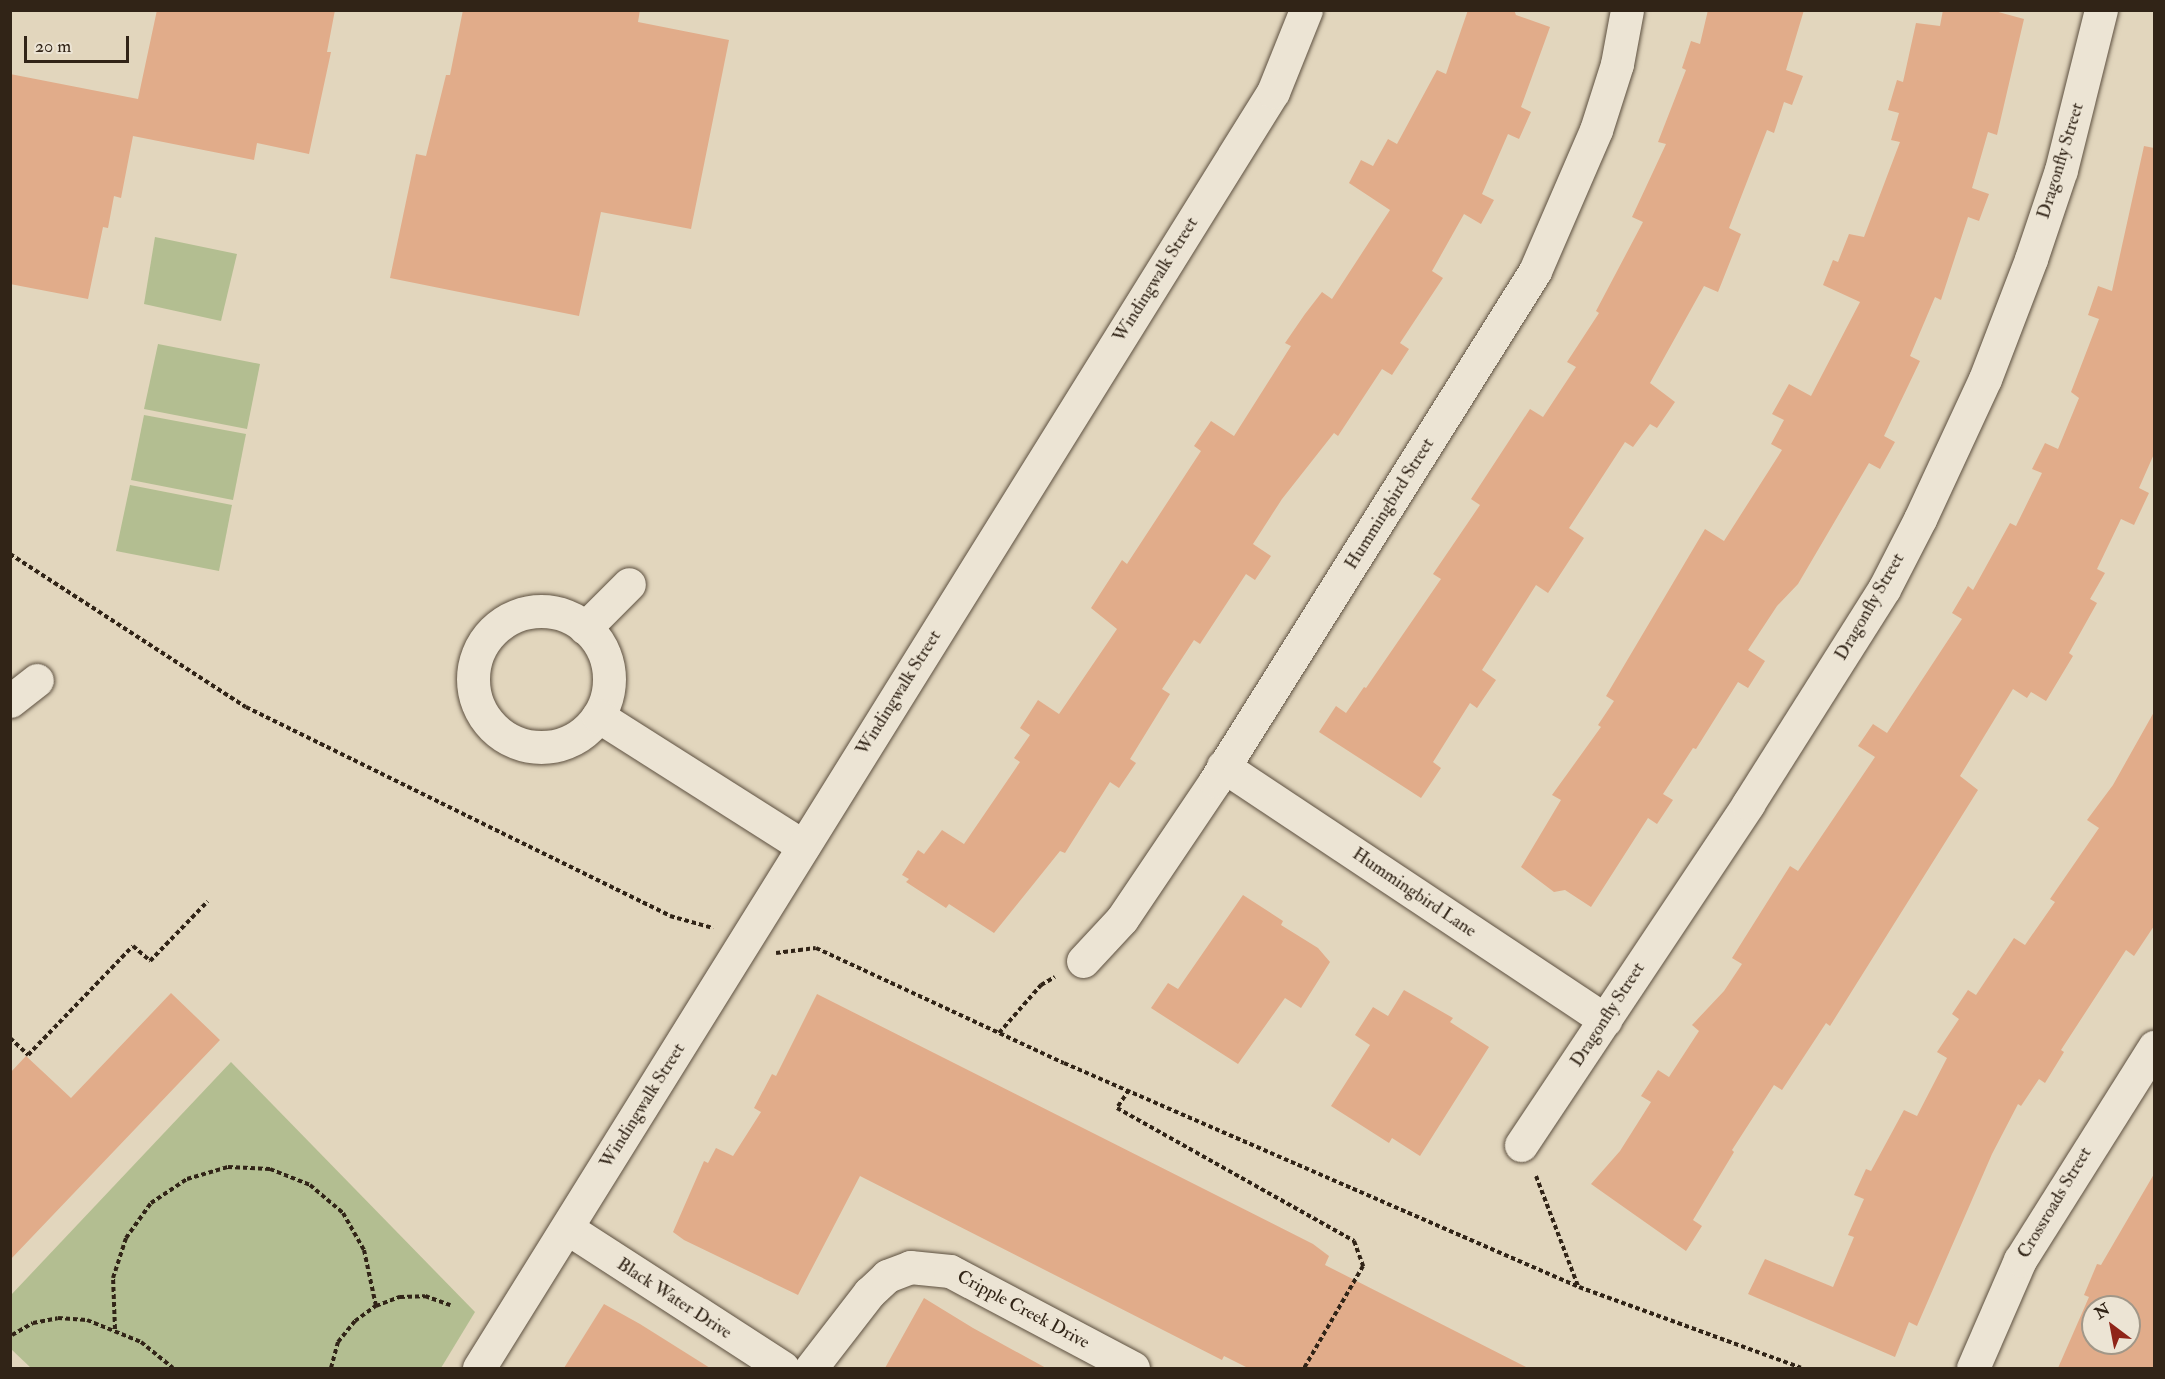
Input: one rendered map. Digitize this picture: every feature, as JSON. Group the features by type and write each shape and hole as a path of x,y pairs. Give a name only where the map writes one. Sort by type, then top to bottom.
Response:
{"street":[{"name":"Windingwalk Street","path":"479,1368 1273,92 1306,10"},
{"name":"Hummingbird Street","path":"1083,961 1122,919 1223,766 1535,271 1596,130 1617,64 1627,10"},
{"name":"Dragonfly Street","path":"1521,1145 1854,637 1920,519 1985,379 2031,259 2061,170 2101,10"},
{"path":"585,628 629,584"},
{"path":"542,611 565,616 585,628 598,642 608,669 607,698 598,716 582,733 562,744 538,748 515,743 495,730 481,712 473,689 474,666 482,644 508,621 542,611"},
{"path":"10,701 37,680"},
{"path":"598,716 803,846"},
{"name":"Hummingbird Lane","path":"1223,766 1605,1020"},
{"name":"Crossroads Street","path":"1973,1368 2020,1260 2154,1047"},
{"name":"Black Water Drive","path":"567,1228 783,1368"},
{"name":"Cripple Creek Drive","path":"811,1368 869,1293 887,1276 910,1267 950,1271 1132,1368"}],"path":[{"path":"10,554 246,707 670,916 720,930"},
{"path":"10,1038 28,1055 133,946 150,961 208,901"},
{"path":"771,953 789,954 816,948 999,1033 1579,1287 1801,1368"},
{"path":"999,1033 1041,985 1083,961"},
{"path":"1129,1090 1117,1108 1354,1241 1363,1266 1304,1368"},
{"path":"1521,1145 1543,1191 1579,1287"},
{"path":"115,1329 113,1278 126,1238 151,1203 187,1179 228,1167 270,1169 310,1185 342,1213 364,1250 376,1306"},
{"path":"331,1368 338,1342 355,1321 376,1306 400,1297 425,1296 450,1305"},
{"path":"12,1335 33,1323 58,1318 87,1320 115,1329 141,1342 173,1368"}],"green space":[{"path":"155,237 237,254 221,321 144,304"},
{"path":"158,344 260,364 247,429 144,409"},
{"path":"144,415 246,434 233,500 131,480"},
{"path":"130,485 232,505 219,571 116,551"},
{"path":"231,1062 475,1312 441,1368 31,1368 11,1349 11,1295"}],"building":[{"path":"157,10 335,10 327,52 331,52 309,154 257,143 254,160 133,136 121,198 114,196 108,228 103,227 88,299 10,284 10,74 138,99"},
{"path":"463,10 640,10 638,22 729,40 691,229 601,212 579,316 390,278 416,154 426,156 446,75 450,75"},
{"path":"1468,10 1514,10 1516,15 1550,27 1521,107 1531,112 1519,139 1508,134 1482,194 1494,200 1481,224 1464,214 1432,271 1443,278 1400,343 1409,349 1392,375 1382,369 1338,436 1334,433 1282,499 1253,544 1271,556 1255,580 1246,574 1200,644 1194,640 1162,689 1170,694 1130,759 1136,763 1119,788 1110,782 1065,853 1060,851 994,933 949,904 946,908 906,882 909,879 902,875 918,850 924,854 942,830 964,844 1020,762 1014,758 1030,735 1020,728 1038,700 1059,714 1117,629 1091,608 1122,560 1127,564 1201,451 1194,446 1211,421 1234,436 1291,346 1285,343 1305,314 1322,292 1332,299 1390,210 1349,183 1361,160 1373,166 1388,139 1397,144 1437,70 1446,74"},
{"path":"1708,10 1804,10 1786,70 1803,76 1792,105 1784,102 1774,133 1767,130 1729,228 1741,234 1718,292 1704,286 1650,383 1675,402 1657,428 1650,424 1633,447 1625,442 1569,528 1584,538 1548,593 1536,585 1482,670 1496,680 1477,708 1470,703 1433,762 1441,768 1421,798 1319,732 1336,706 1346,713 1364,687 1366,688 1441,579 1433,574 1480,505 1471,499 1530,409 1543,417 1576,367 1567,362 1599,313 1596,311 1643,222 1632,217 1666,144 1658,142 1686,70 1682,68 1691,41 1700,44"},
{"path":"1943,10 1991,10 2024,19 1997,135 1988,132 1972,188 1989,194 1979,221 1968,217 1941,300 1935,297 1910,356 1920,361 1884,436 1895,442 1880,469 1869,463 1798,584 1777,606 1748,650 1765,661 1748,688 1738,682 1696,749 1693,748 1663,794 1673,800 1657,824 1648,818 1591,907 1565,890 1554,892 1521,867 1561,800 1552,795 1601,727 1598,725 1614,701 1606,696 1705,529 1724,541 1782,450 1771,444 1784,420 1772,414 1789,384 1811,396 1860,302 1823,285 1833,260 1838,262 1849,234 1864,237 1900,142 1891,140 1899,113 1888,110 1897,80 1903,82 1916,23 1940,26"},
{"path":"2144,146 2154,148 2154,454 2139,488 2149,493 2134,525 2121,519 2097,569 2105,573 2090,599 2097,603 2069,653 2073,656 2046,701 2031,692 2027,698 2013,689 1960,776 1978,790 1830,1026 1826,1023 1782,1090 1774,1085 1732,1150 1734,1152 1693,1220 1702,1226 1686,1251 1591,1184 1620,1151 1651,1102 1641,1096 1658,1070 1669,1077 1699,1031 1692,1025 1724,991 1742,964 1732,958 1790,866 1798,871 1875,757 1858,746 1873,724 1887,733 1962,619 1952,613 1968,586 1973,590 2010,523 2016,526 2042,473 2032,469 2045,443 2058,449 2079,398 2071,392 2099,319 2088,315 2098,286 2112,291"},
{"path":"2154,712 2154,926 2134,956 2126,950 2061,1050 2064,1052 2045,1083 2039,1079 2021,1106 2018,1104 1992,1154 1917,1326 1909,1322 1895,1357 1748,1294 1765,1259 1833,1287 1854,1237 1848,1235 1864,1199 1854,1195 1866,1169 1871,1171 1904,1110 1917,1116 1947,1058 1937,1052 1959,1019 1952,1014 1968,990 1976,995 2014,938 2025,945 2055,902 2050,899 2099,828 2087,820 2113,785"},
{"path":"1243,895 1283,921 1281,925 1318,948 1330,962 1301,1008 1285,998 1238,1064 1151,1008 1168,983 1178,989"},
{"path":"1404,990 1453,1018 1450,1022 1489,1047 1420,1156 1392,1138 1389,1143 1331,1106 1370,1045 1355,1035 1373,1007 1388,1016"},
{"path":"171,993 220,1040 10,1260 10,1073 26,1056 71,1098"},
{"path":"817,994 1313,1244 1329,1256 1325,1265 1528,1368 1248,1368 1224,1356 1222,1360 860,1176 798,1295 684,1240 673,1232 704,1161 708,1163 716,1148 733,1156 761,1112 754,1108 772,1074 776,1076"},
{"path":"2154,1174 2154,1368 2058,1368 2081,1315 2081,1355 2141,1355 2141,1295 2084,1295 2097,1264 2101,1265"},
{"path":"924,1298 973,1328 1046,1368 885,1368"},
{"path":"604,1304 640,1324 710,1368 564,1368"}]}
